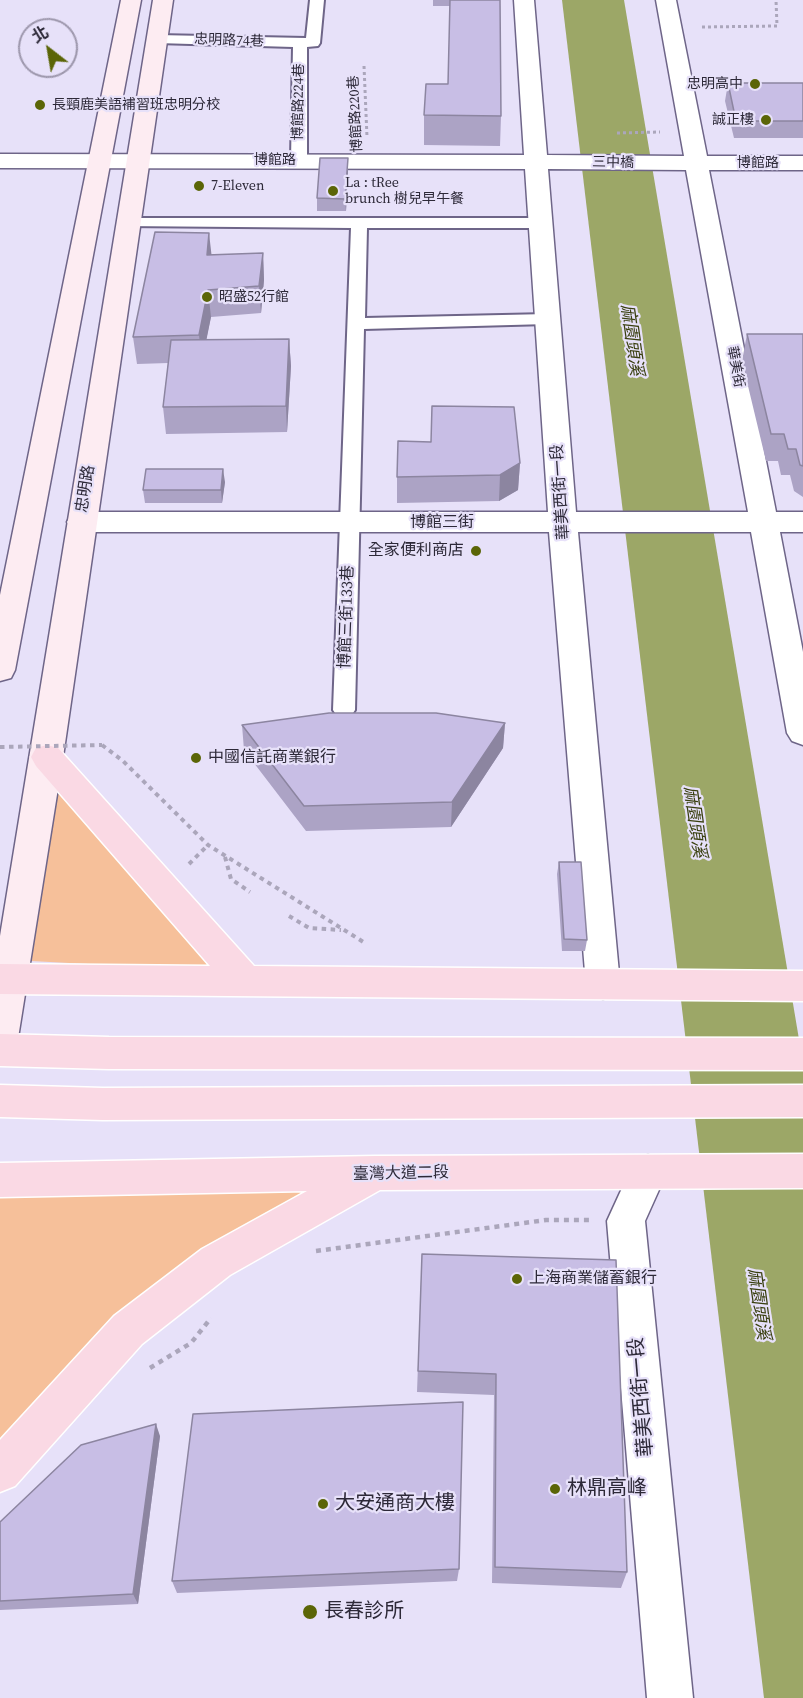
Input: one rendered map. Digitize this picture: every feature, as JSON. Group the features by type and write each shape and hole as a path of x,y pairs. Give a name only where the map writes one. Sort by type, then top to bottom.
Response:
{"main road":[{"path":"0,670 131,0"},
{"name":"忠明路","path":"0,1038 4,978 47,757 81,522 163,0"},
{"path":"47,757 244,980"},
{"path":"4,978 803,986"},
{"path":"0,1050 109,1053 803,1054"},
{"path":"0,1101 103,1104 803,1101"},
{"name":"臺灣大道二段","path":"0,1180 375,1173 803,1171"},
{"path":"0,1471 128,1330 216,1262 375,1173"}],"street":[{"name":"華美西街一段","path":"525,0 544,163 542,223 548,319 572,523 603,984"},
{"name":"華美街","path":"666,0 687,164 755,522 803,734"},
{"name":"博館路","path":"0,161 138,159 544,163"},
{"name":"三中橋","path":"544,163 687,164"},
{"name":"博館路","path":"687,164 803,163"},
{"name":"博館三街","path":"81,522 803,522"},
{"name":"華美西街一段","path":"648,1172 626,1221 670,1698"}],"lane":[{"path":"300,43 313,43 317,0"},
{"name":"忠明路74巷","path":"157,39 300,43"},
{"name":"博館路224巷","path":"299,160 300,43"},
{"path":"128,223 542,223"},
{"name":"博館三街133巷","path":"344,710 359,223"},
{"path":"356,324 548,319"}],"path":[{"path":"671,26 777,26 776,0"},
{"name":"博館路220巷","path":"364,66 368,160"},
{"path":"0,747 102,745 123,761 208,845 365,943"},
{"path":"225,856 231,879 250,892"},
{"path":"288,916 309,928 343,930"},
{"path":"311,1252 546,1220 626,1221"}],"shaded area":[{"path":"53,783 222,971 31,961"},
{"path":"329,1185 0,1451 0,1195"}],"water":[{"name":"麻園頭溪","path":"562,0 624,0 803,1063 803,1698 764,1698"}],"building":[{"path":"450,0 500,0 501,116 424,115 426,84 448,84"},
{"path":"728,83 803,83 803,121 736,121"},
{"name":"La : tRee brunch 樹兒早午餐","path":"320,158 348,158 345,199 317,198"},
{"path":"155,232 209,233 207,255 263,253 259,286 208,290 199,335 133,337"},
{"path":"747,334 803,334 803,466 800,465 796,449 788,449 784,434 771,434"},
{"path":"289,339 286,406 163,407 171,340"},
{"path":"432,406 514,407 520,463 500,475 397,477 398,441 431,442"},
{"path":"146,469 223,469 221,490 143,490"},
{"path":"329,713 436,713 505,723 452,802 304,806 242,725"},
{"path":"559,862 581,862 587,940 564,939"},
{"name":"林鼎高峰","path":"422,1254 616,1260 627,1572 495,1567 496,1374 418,1371"},
{"name":"大安通商大樓","path":"463,1402 459,1569 172,1581 193,1414"},
{"path":"156,1424 133,1594 0,1601 0,1522 81,1445"}],"place":[{"name":"忠明高中","path":"755,84"},
{"name":"長頸鹿美語補習班忠明分校","path":"40,105"},
{"name":"誠正樓","path":"766,120"},
{"name":"7-Eleven","path":"199,186"},
{"name":"La : tRee brunch 樹兒早午餐","path":"333,191"},
{"name":"昭盛52行館","path":"207,297"},
{"name":"全家便利商店","path":"476,551"},
{"name":"中國信託商業銀行","path":"196,758"},
{"name":"上海商業儲蓄銀行","path":"517,1279"},
{"name":"林鼎高峰","path":"555,1489"},
{"name":"大安通商大樓","path":"323,1504"},
{"name":"長春診所","path":"310,1612"}]}
